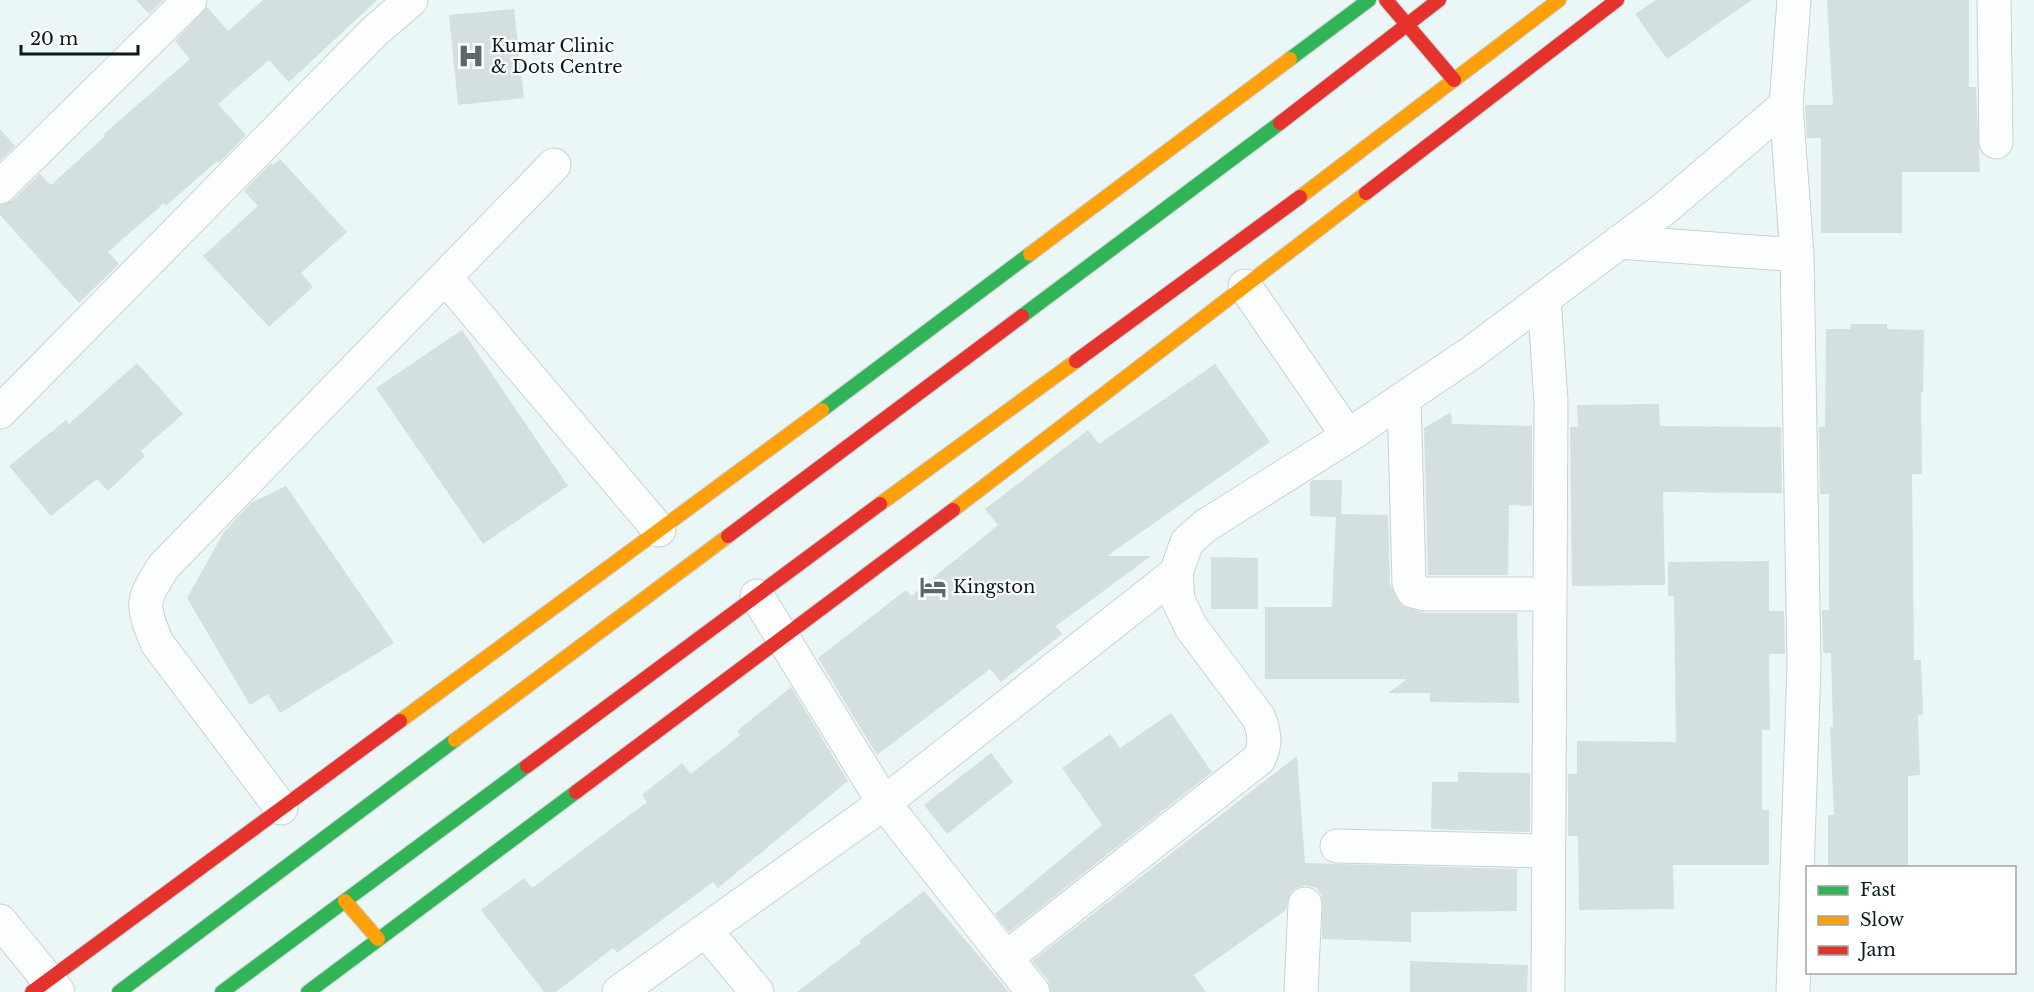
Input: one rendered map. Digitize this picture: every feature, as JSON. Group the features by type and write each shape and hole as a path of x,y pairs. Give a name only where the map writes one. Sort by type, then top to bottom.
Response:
{"main road":[{"path":"46,988 281,808 659,530 1370,0"},
{"path":"1386,0 1454,80"},
{"path":"119,992 1292,114 1439,0"},
{"path":"222,992 981,429 1224,255 1559,0"},
{"path":"308,992 784,636 1617,0"},
{"path":"345,901 378,939"}],"street":[{"path":"0,187 190,0"},
{"path":"0,412 374,32 411,0"},
{"path":"1793,992 1804,665 1797,255 1786,105 1794,0"},
{"path":"1994,0 1996,142"},
{"path":"1006,958 1259,759 1262,753 1264,732 1259,718 1191,627 1178,600 1176,573 1186,542 1205,526 1348,436 1471,353 1664,209 1786,105"},
{"path":"281,808 157,643 145,613 146,594 164,566 554,165"},
{"path":"1619,242 1797,255"},
{"path":"446,277 659,530"},
{"path":"1245,286 1348,436"},
{"path":"1544,298 1551,401 1548,992"},
{"path":"1404,398 1409,583 1413,591 1425,594 1550,594"},
{"path":"619,992 884,802 1176,573"},
{"path":"757,596 784,636 884,802 1032,992"},
{"path":"1337,846 1548,851"},
{"path":"1301,992 1305,904"},
{"path":"0,921 46,988"},
{"path":"706,931 757,992"}],"building":[{"path":"136,0 163,0 149,14"},
{"path":"263,0 377,0 289,82 269,60 218,104 246,135 219,163 217,161 166,206 164,203 108,252 119,264 79,303 0,215 0,205 13,200 40,174 51,185 105,136 104,134 190,59 175,41 207,7 228,31"},
{"path":"1656,0 1752,0 1667,59 1635,14"},
{"path":"1827,0 1969,0 1969,87 1976,87 1980,172 1902,172 1902,233 1821,233 1821,138 1807,138 1805,105 1833,105"},
{"path":"514,9 524,98 458,105 449,15"},
{"path":"0,129 15,146 0,161"},
{"path":"280,159 347,232 301,273 313,287 269,327 203,256 258,206 244,191 271,163 273,165"},
{"path":"1851,324 1887,324 1887,329 1924,330 1923,392 1921,392 1922,474 1912,474 1914,660 1921,660 1923,715 1918,715 1920,775 1908,776 1908,866 1828,866 1828,815 1834,815 1830,727 1833,727 1831,653 1823,653 1822,610 1829,610 1829,494 1820,494 1819,427 1825,427 1826,329 1850,329"},
{"path":"462,330 568,486 483,544 376,388"},
{"path":"137,363 183,414 141,451 145,456 108,491 97,479 51,516 9,466 66,420 69,424"},
{"path":"1215,364 1270,442 1107,556 1151,556 1056,626 1062,634 1001,682 990,669 877,755 818,658 906,590 911,596 998,525 985,509 1088,430 1099,444"},
{"path":"1659,404 1660,426 1781,427 1782,493 1663,492 1665,585 1572,586 1570,427 1578,427 1577,405"},
{"path":"1451,412 1452,424 1532,426 1532,506 1509,505 1508,575 1428,575 1424,428"},
{"path":"1342,480 1341,514 1388,515 1390,584 1402,606 1425,613 1517,613 1519,703 1430,702 1430,693 1388,693 1407,679 1265,679 1265,607 1332,607 1336,517 1310,516 1310,482"},
{"path":"286,486 394,643 280,713 268,694 250,705 187,598 224,532 251,503"},
{"path":"1211,557 1258,558 1258,609 1211,609"},
{"path":"1769,561 1769,611 1784,611 1785,654 1769,654 1770,730 1762,730 1762,810 1769,810 1769,865 1673,865 1674,909 1579,910 1578,836 1568,836 1568,774 1577,774 1577,741 1676,742 1674,596 1668,596 1668,562"},
{"path":"791,687 848,781 718,888 713,882 617,953 613,948 556,992 544,992 481,910 524,878 532,888 647,802 642,795 682,763 691,774 740,735 737,731"},
{"path":"1171,713 1212,772 1009,932 995,914 1102,825 1062,768 1110,734 1120,748"},
{"path":"991,753 1013,782 947,834 924,805"},
{"path":"1297,756 1305,863 1517,869 1517,911 1411,912 1411,942 1322,939 1322,896 1317,888 1305,885 1290,893 1286,910 1194,975 1206,992 1051,992 1048,980 1032,961"},
{"path":"1458,772 1530,773 1530,832 1431,829 1432,782 1458,782"},
{"path":"924,891 1009,992 797,992 861,943 859,941"},
{"path":"1410,961 1528,965 1527,992 1410,992"}],"traffic: fast":[{"path":"1290,59 1369,0"},
{"path":"1022,316 1280,123"},
{"path":"822,410 1030,254"},
{"path":"119,992 455,740"},
{"path":"222,992 527,766"},
{"path":"308,992 576,792"}],"traffic: slow":[{"path":"1300,197 1559,0"},
{"path":"1030,254 1290,59"},
{"path":"953,510 1366,193"},
{"path":"880,504 1076,361"},
{"path":"400,721 822,410"},
{"path":"455,740 728,536"},
{"path":"345,901 378,939"}],"traffic: jam":[{"path":"1386,0 1454,80"},
{"path":"1280,123 1439,0"},
{"path":"1366,193 1617,0"},
{"path":"1076,361 1300,197"},
{"path":"728,536 1022,316"},
{"path":"527,766 880,504"},
{"path":"576,792 953,510"},
{"path":"32,992 400,721"}],"place":[{"name":"Kumar Clinic & Dots Centre","path":"471,56"},
{"name":"Kingston","path":"933,587"}]}
